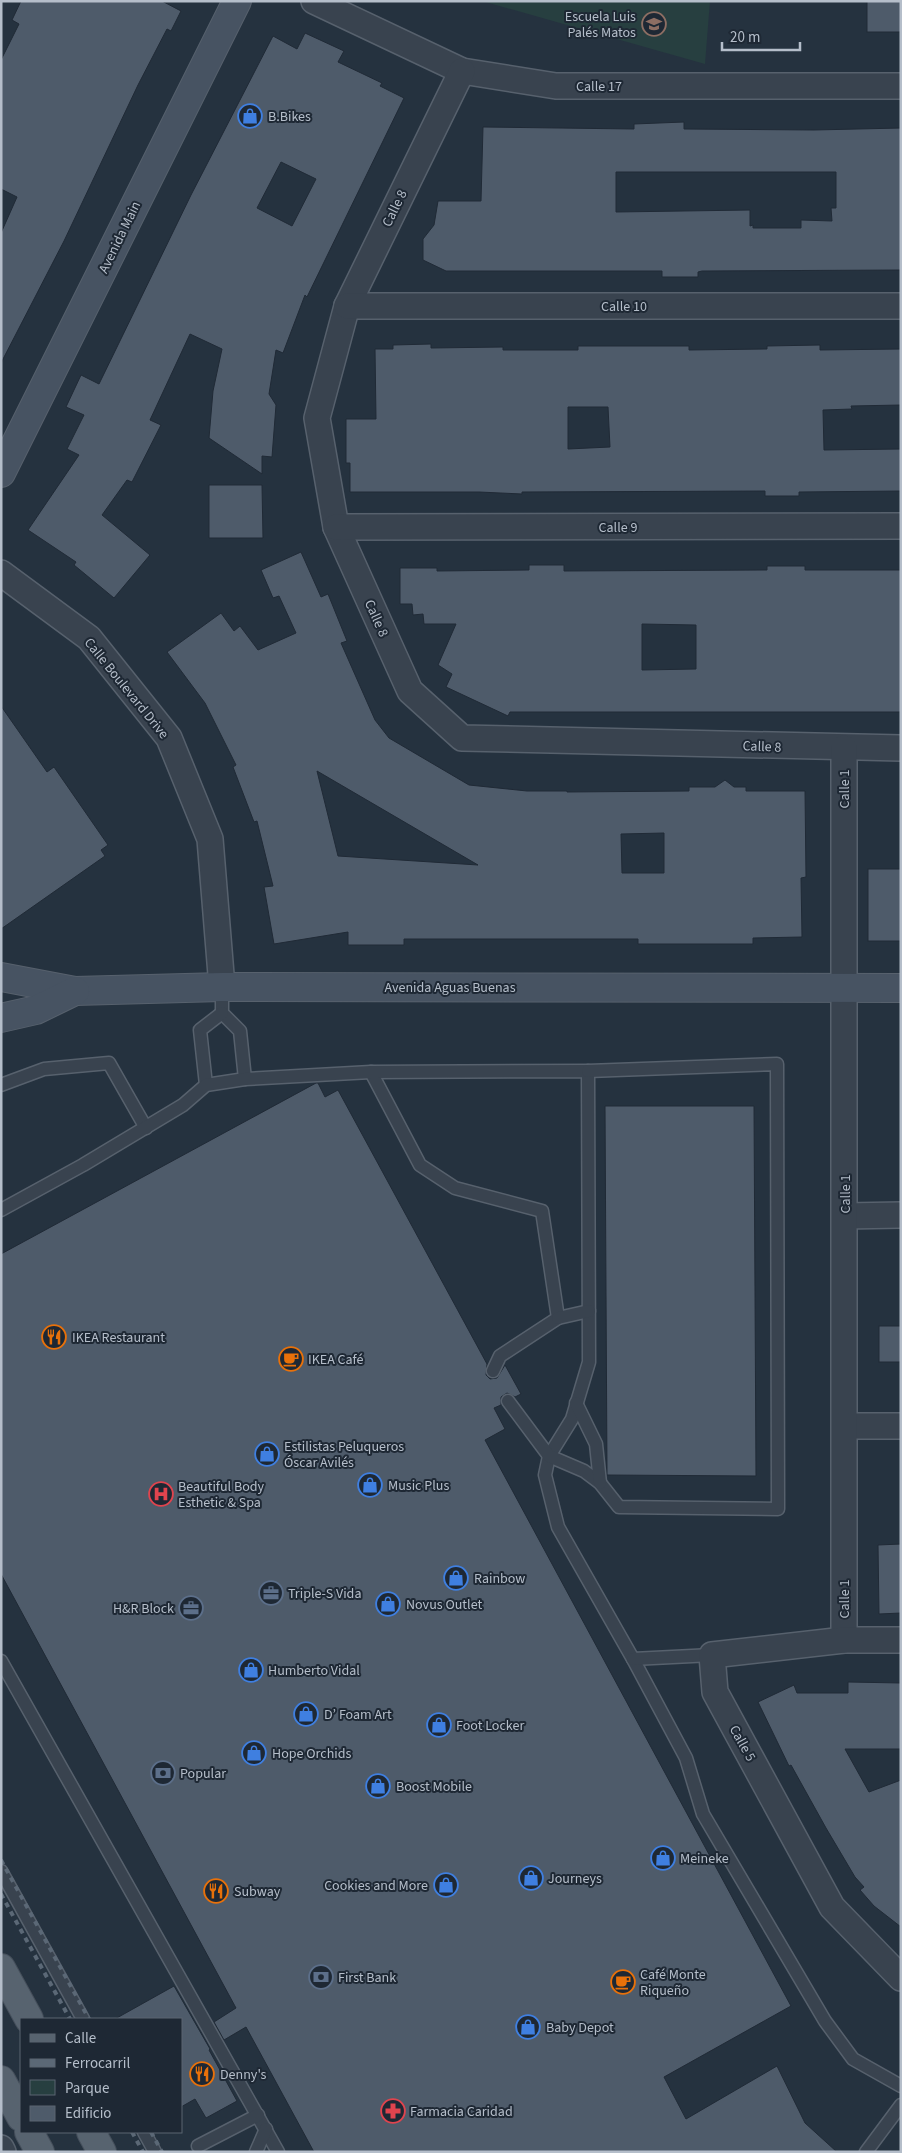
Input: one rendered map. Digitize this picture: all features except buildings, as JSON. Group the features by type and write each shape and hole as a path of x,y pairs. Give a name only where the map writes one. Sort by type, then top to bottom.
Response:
{"main road":[{"path":"1,1968 28,2018"},
{"path":"1,2080 20,2115"},
{"path":"30,2133 40,2152"},
{"path":"92,2133 102,2152"}],"street":[{"name":"Avenida Main","path":"1,473 236,1"},
{"name":"Calle 17","path":"314,1 462,71 556,86 901,86"},
{"name":"Calle 8","path":"462,71 347,306 317,418 336,527 410,690 462,738 901,748"},
{"name":"Calle 10","path":"347,306 901,306"},
{"name":"Calle 9","path":"336,527 901,526"},
{"name":"Calle Boulevard Drive","path":"1,573 89,638 169,738 210,840 222,1000"},
{"name":"Calle 1","path":"844,748 844,1640"},
{"name":"Avenida Aguas Buenas","path":"1,977 75,991 222,1000 901,988"},
{"path":"1,1018 36,1010 75,991"},
{"path":"845,1216 901,1215"},
{"path":"845,1426 901,1426"},
{"path":"712,1655 844,1640 901,1640"},
{"name":"Calle 5","path":"712,1655 715,1692 832,1906 901,1978"},
{"path":"1,2148 3,2152"}],"lane":[{"path":"206,1085 200,1030 222,1000 240,1032 245,1079"},
{"path":"1,1085 44,1069 109,1063 146,1128"},
{"path":"1,1210 146,1128 183,1105 206,1085 245,1079 371,1072 588,1070 776,1064 778,1509 619,1507 600,1483 584,1471 549,1456 508,1401"},
{"path":"588,1070 588,1362 572,1419 549,1456 545,1475 558,1528 633,1658 686,1758 703,1814 825,2020 854,2059 901,2086"},
{"path":"371,1072 420,1165 455,1188 542,1211 558,1318"},
{"path":"493,1371 500,1356 558,1318 589,1311"},
{"path":"576,1403 596,1444 600,1483"},
{"path":"633,1658 712,1655"},
{"path":"1,1660 278,2152"},
{"path":"1,1872 82,2018"},
{"path":"866,2152 901,2106"},
{"path":"198,2146 258,2115"},
{"path":"256,2152 266,2129"},
{"path":"145,2133 155,2152"}],"green space":[{"path":"482,1 710,1 705,64"}],"railway":[{"path":"1,1860 88,2018"},
{"path":"1,1894 69,2018"},
{"path":"133,2133 143,2152"},
{"path":"152,2133 162,2152"}],"place":[{"name":"Escuela Luis Palés Matos","path":"654,24"},
{"name":"B.Bikes","path":"250,116"},
{"name":"IKEA Restaurant","path":"54,1337"},
{"name":"IKEA Café","path":"291,1359"},
{"name":"Estilistas Peluqueros Óscar Avilés","path":"267,1454"},
{"name":"Music Plus","path":"370,1485"},
{"name":"Beautiful Body Esthetic & Spa","path":"161,1494"},
{"name":"Rainbow","path":"456,1578"},
{"name":"Triple-S Vida","path":"271,1593"},
{"name":"Novus Outlet","path":"388,1604"},
{"name":"H&R Block","path":"191,1608"},
{"name":"Humberto Vidal","path":"251,1670"},
{"name":"D’ Foam Art","path":"306,1714"},
{"name":"Foot Locker","path":"439,1725"},
{"name":"Hope Orchids","path":"254,1753"},
{"name":"Popular","path":"163,1773"},
{"name":"Boost Mobile","path":"378,1786"},
{"name":"Meineke","path":"663,1858"},
{"name":"Journeys","path":"531,1878"},
{"name":"Cookies and More","path":"446,1885"},
{"name":"Subway","path":"216,1891"},
{"name":"First Bank","path":"321,1977"},
{"name":"Café Monte Riqueño","path":"623,1982"},
{"name":"Baby Depot","path":"528,2027"},
{"name":"Denny's","path":"202,2074"},
{"name":"Farmacia Caridad","path":"393,2111"}]}
